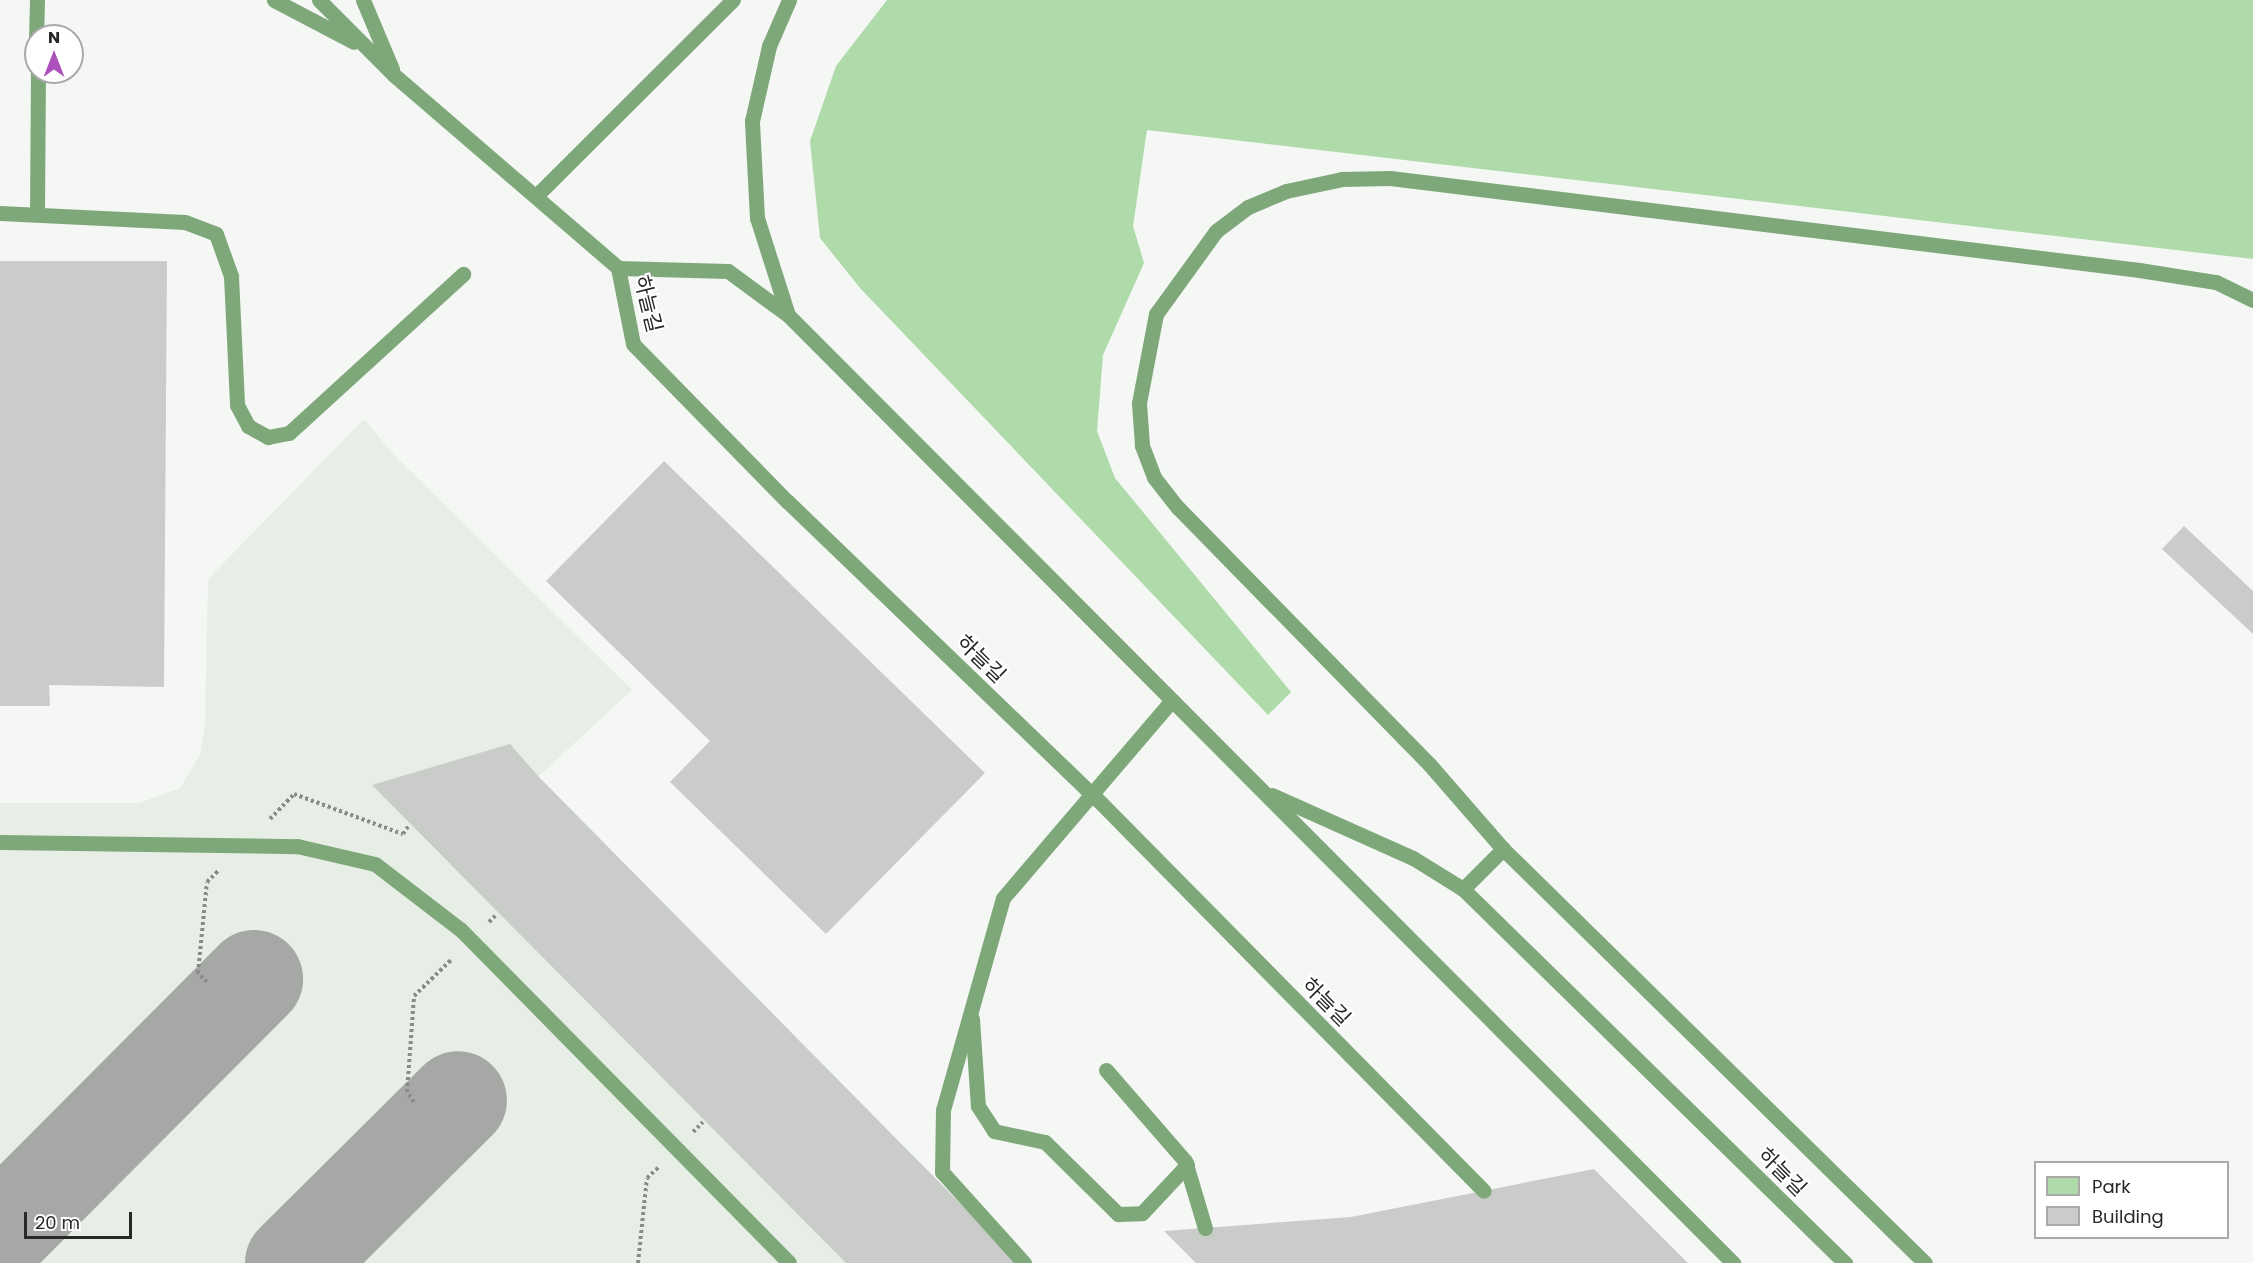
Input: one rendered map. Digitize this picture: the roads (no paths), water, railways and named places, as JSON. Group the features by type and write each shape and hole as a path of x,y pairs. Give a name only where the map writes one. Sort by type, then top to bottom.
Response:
{"lane":[{"path":"36,24 37,0"},
{"path":"274,0 364,47"},
{"path":"319,0 394,75 618,268"},
{"path":"363,0 394,75"},
{"path":"536,196 733,0"},
{"name":"하늘길","path":"788,315 757,218 752,121 769,46 789,0"},
{"path":"37,213 38,84"},
{"path":"1925,1263 1503,849 1429,764 1154,477 1142,445 1139,403 1156,314 1216,231 1248,207 1342,178 1390,178 2139,270 2216,282 2253,300"},
{"path":"0,213 185,222 216,234 231,276 237,405 248,426 268,437 289,434 463,274"},
{"name":"하늘길","path":"1484,1191 1098,800 786,501 633,344 618,268 728,271 788,315 1733,1263"},
{"path":"1024,1263 942,1172 943,1110 1003,898 1172,700"},
{"name":"하늘길","path":"1263,792 1362,834 1463,889 1845,1263"},
{"path":"0,842 297,846 375,864 461,930 789,1263"},
{"path":"1463,889 1503,849"},
{"path":"971,1007 978,1106 994,1131 1045,1142 1119,1214 1142,1213 1187,1165"},
{"path":"1107,1070 1187,1165 1205,1228"}]}
